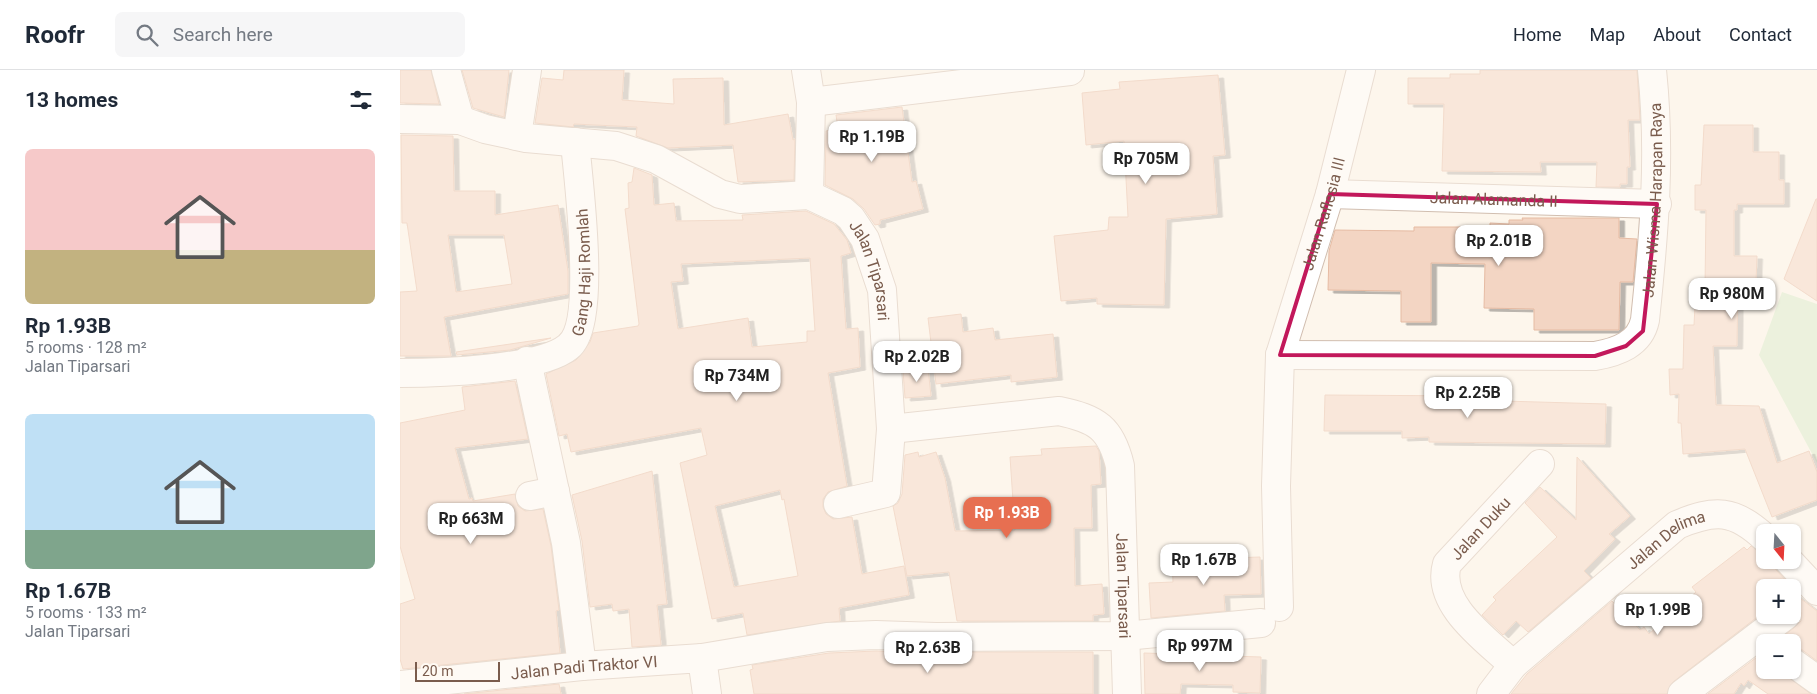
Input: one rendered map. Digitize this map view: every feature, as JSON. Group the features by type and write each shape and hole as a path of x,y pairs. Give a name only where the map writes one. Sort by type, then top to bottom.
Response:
{"street":[{"path":"446,70 460,120"},
{"path":"517,136 527,70"},
{"path":"806,70 811,102 810,195"},
{"path":"811,102 1072,70"},
{"name":"Jalan Raflesia III","path":"1270,615 1280,355 1330,194 1361,70"},
{"name":"Jalan Wisma Harapan Raya","path":"1280,355 1596,356 1610,354 1638,338 1643,331 1657,204 1655,100 1652,70"},
{"name":"Jalan Tiparsari","path":"400,119 460,120 517,136 616,146 656,159 720,194 740,199 810,195 843,211 851,218 865,239 882,290 891,429 1059,411 1083,416 1097,423 1108,434 1120,466 1127,694"},
{"name":"Gang Haji Romlah","path":"400,373 467,370 540,360 568,347 579,328 585,279 575,142"},
{"name":"Jalan Alamanda II","path":"1330,194 1657,204"},
{"path":"527,361 542,493 566,543 582,666"},
{"path":"838,504 886,493 891,429"},
{"name":"Jalan Duku","path":"1513,664 1462,616 1446,588 1443,576 1446,564 1540,464"},
{"name":"Jalan Delima","path":"1491,694 1513,664 1677,525 1708,514 1724,513 1740,518 1756,531"},
{"path":"1796,569 1817,591 1801,603"},
{"name":"Jalan Padi Traktor VI","path":"400,685 582,666 702,658 778,644 837,636 1125,636 1270,615"},
{"path":"1767,634 1777,624"},
{"path":"1682,694 1756,643"},
{"path":"702,658 707,694"},
{"path":"1801,668 1817,680"}],"highlighted area":[{"path":"1330,194 1657,204 1643,331 1626,346 1595,356 1280,355"}],"green space":[{"path":"1782,292 1817,304 1817,463 1759,355"}],"building":[{"path":"400,70 431,70 439,104 400,103"},
{"path":"462,70 509,70 504,117 473,108"},
{"path":"564,70 624,70 622,100 674,104 673,79 723,78 724,125 788,114 793,140 795,139 794,180 738,182 733,145 668,148 636,136 637,127 574,124 573,127 535,123 542,78 563,80"},
{"path":"1480,70 1637,70 1640,120 1628,120 1630,167 1627,167 1627,184 1620,184 1620,187 1596,187 1597,162 1540,162 1541,172 1442,171 1444,104 1408,104 1408,78 1450,78 1450,74 1480,74"},
{"path":"1218,75 1225,155 1213,156 1217,214 1166,219 1164,305 1097,304 1097,298 1061,301 1054,236 1108,230 1109,217 1128,217 1124,141 1086,145 1082,93 1120,89 1119,82"},
{"path":"902,107 912,182 916,181 923,209 880,220 880,224 875,225 864,209 853,199 825,185 826,131 838,128 836,115"},
{"path":"1704,125 1753,125 1753,152 1779,152 1779,180 1784,180 1784,204 1737,204 1737,210 1734,210 1734,256 1757,256 1756,282 1738,282 1737,346 1713,346 1716,405 1759,406 1777,463 1809,451 1817,472 1817,500 1772,517 1745,449 1683,454 1681,423 1678,423 1679,394 1670,395 1669,369 1683,369 1684,325 1694,325 1696,287 1705,287 1706,210 1695,210 1695,185 1701,185"},
{"path":"401,135 453,136 454,191 495,191 495,215 558,205 568,271 568,294 444,317 451,356 400,356 400,292 417,291 407,223 402,223","holes":["448,235 504,235 512,284 456,292"]},
{"path":"634,168 652,175 654,205 674,203 676,221 743,220 742,215 806,211 834,224 847,240 851,253 841,256 846,329 858,328 860,367 828,373 847,486 828,492 823,499 823,507 826,514 833,519 852,517 862,574 904,566 909,595 839,608 840,621 747,635 743,613 712,619 680,463 707,455 701,428 571,452 567,434 559,436 546,374 576,360 590,342 593,333 638,326 639,324 625,209 629,208 628,183 632,182","holes":["810,258 815,331 807,331 807,342 752,347 748,318 678,329 671,282 683,281 681,264","780,490 782,500 784,499 798,576 734,587 715,506"]},
{"path":"1817,199 1817,301 1784,279"},
{"path":"1522,218 1619,218 1619,238 1637,239 1633,282 1620,282 1619,330 1534,330 1534,309 1484,308 1485,264 1431,263 1431,322 1401,322 1401,291 1328,290 1329,251 1335,230 1414,231 1414,227 1490,227 1490,223 1509,224 1509,220 1523,220"},
{"path":"961,314 963,332 993,328 995,340 1053,334 1057,377 1011,382 1011,375 936,384 928,318"},
{"path":"551,338 510,350 457,355 456,352"},
{"path":"928,368 931,396 905,398 903,371"},
{"path":"515,381 528,439 455,448 469,499 472,498 473,501 515,494 518,506 525,511 543,509 551,546 559,610 556,611 560,653 403,669 400,659 400,604 415,599 400,546 400,423 465,410 462,387"},
{"path":"1325,395 1477,396 1477,399 1504,399 1504,401 1606,404 1605,444 1429,442 1429,437 1402,438 1402,431 1324,431"},
{"path":"1096,446 1099,451 1101,484 1091,485 1092,528 1074,528 1075,586 1102,584 1104,614 1093,615 1093,621 957,621 949,572 907,576 893,506 898,503 902,494 905,455 918,452 919,457 936,452 945,478 955,531 1015,530 1010,457 1042,455 1041,449"},
{"path":"1577,457 1630,516 1609,534 1615,539 1584,571 1591,578 1528,632 1516,621 1503,635 1482,615 1496,600 1493,597 1557,537 1525,503 1540,487 1576,520"},
{"path":"652,471 667,604 657,605 661,645 632,647 629,609 613,611 612,604 590,607 582,541 572,495"},
{"path":"1751,546 1756,548 1756,569 1776,569 1784,579 1756,579 1756,618 1673,682 1667,694 1511,694 1527,674 1612,601 1640,630 1644,627 1649,634 1696,592 1692,587 1744,547 1747,550"},
{"path":"1260,557 1261,594 1224,595 1225,611 1151,618 1149,583 1173,582 1172,560"},
{"path":"1801,599 1817,611 1817,661 1801,649 1801,634 1786,634 1798,624 1801,624"},
{"path":"902,652 904,660 963,656 962,652 1093,652 1093,694 754,694 750,670 753,669 752,665 829,653"},
{"path":"1144,653 1261,657 1260,693 1233,692 1233,685 1181,684 1180,694 1145,694"},
{"path":"1756,658 1756,679 1791,679 1811,694 1768,694 1748,680 1744,686 1741,683 1734,694 1708,694"},
{"path":"559,684 561,694 464,694"}]}
